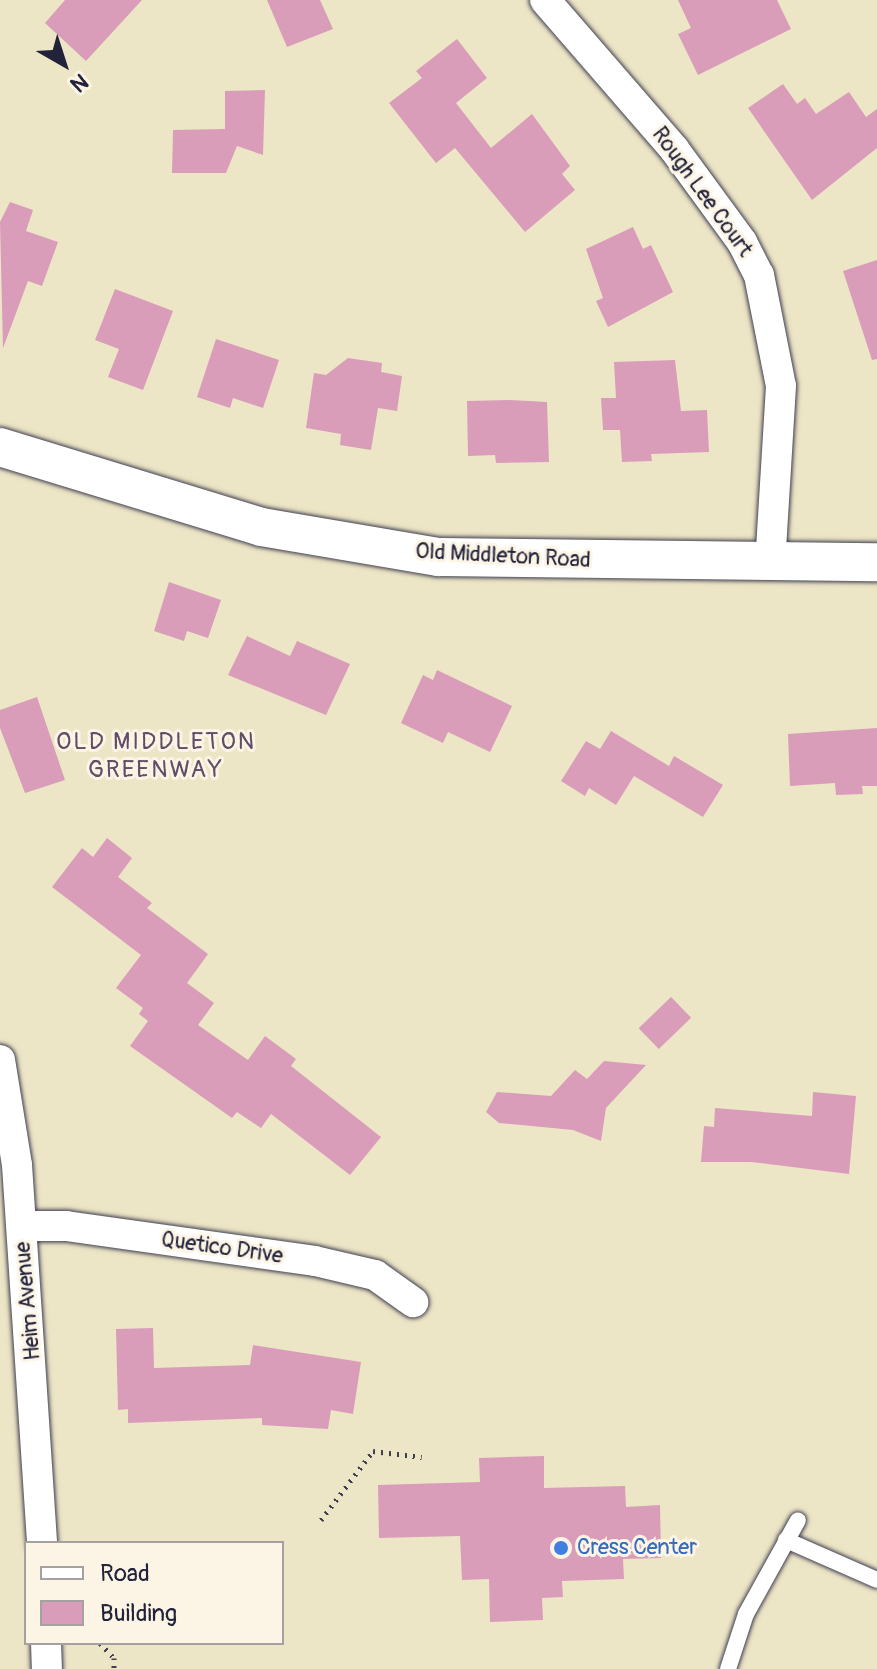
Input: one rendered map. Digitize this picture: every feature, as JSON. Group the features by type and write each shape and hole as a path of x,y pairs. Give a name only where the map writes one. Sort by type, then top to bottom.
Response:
{"street":[{"name":"Rough Lee Court","path":"545,0 674,149 742,242 759,275 781,386 770,564"},
{"name":"Old Middleton Road","path":"0,447 261,527 438,557 770,564 877,562"},
{"name":"Heim Avenue","path":"0,1060 22,1226 42,1541"},
{"name":"Quetico Drive","path":"22,1226 66,1226 315,1261 375,1275 413,1302"},
{"path":"46,1645 47,1669"}],"lane":[{"path":"728,1669 746,1614 798,1520"},
{"path":"786,1540 877,1580"}],"path":[{"path":"321,1520 373,1451 422,1457"},
{"path":"102,1645 114,1658 114,1669"}],"building":[{"path":"65,0 142,0 86,61 45,23"},
{"path":"267,0 320,0 333,29 287,47"},
{"path":"678,0 777,0 791,29 698,75 678,34 691,28"},
{"path":"457,39 487,78 456,103 491,148 532,114 570,166 562,174 575,190 525,232 455,148 436,163 389,103 422,78 416,71"},
{"path":"783,84 797,104 805,98 816,114 849,92 866,117 877,109 877,148 812,200 748,108"},
{"path":"265,90 263,155 237,146 226,173 172,173 173,130 225,129 225,91"},
{"path":"10,202 33,210 26,231 58,242 42,286 28,281 3,348 0,222"},
{"path":"633,227 643,249 651,245 673,292 608,327 596,301 603,298 586,249"},
{"path":"877,260 877,359 872,360 843,271"},
{"path":"115,289 173,311 143,390 108,377 119,349 95,340"},
{"path":"216,339 279,360 263,408 233,398 230,408 197,397"},
{"path":"348,358 382,363 381,372 402,376 397,411 378,408 371,450 340,445 341,434 306,428 314,373 326,375"},
{"path":"675,360 681,411 707,410 709,452 651,454 652,461 622,462 620,430 603,430 601,398 616,398 614,362"},
{"path":"467,401 547,402 549,462 496,463 495,455 468,456"},
{"path":"169,582 221,600 208,638 187,631 184,641 154,631"},
{"path":"247,636 290,656 297,641 350,664 326,715 228,675"},
{"path":"437,670 512,706 490,752 448,732 443,743 401,723 423,675 433,680"},
{"path":"37,697 65,780 25,793 0,728 0,710"},
{"path":"877,728 877,786 862,786 863,794 836,795 835,783 790,786 788,734"},
{"path":"611,731 669,766 674,756 723,785 703,817 634,776 616,805 589,788 585,796 561,781 586,741 600,749"},
{"path":"107,838 132,858 118,877 152,903 147,908 208,954 187,983 214,1003 198,1025 248,1060 265,1036 296,1059 291,1066 381,1137 350,1175 271,1114 261,1128 237,1112 232,1118 130,1046 148,1021 139,1014 143,1008 116,988 141,955 52,887 82,848 93,857"},
{"path":"671,997 691,1018 659,1049 639,1028"},
{"path":"604,1061 646,1065 606,1108 601,1141 573,1130 499,1123 486,1112 497,1092 551,1096 575,1070 587,1079"},
{"path":"813,1092 856,1096 849,1174 751,1162 701,1162 704,1126 714,1127 715,1108 812,1116"},
{"path":"153,1328 154,1368 250,1365 253,1345 361,1362 353,1414 331,1410 328,1429 262,1425 262,1418 128,1423 128,1409 118,1410 116,1329"},
{"name":"Cress Center","path":"544,1456 544,1488 625,1486 626,1507 660,1505 661,1558 623,1559 624,1579 562,1581 563,1597 542,1598 543,1620 490,1622 489,1579 462,1580 460,1536 379,1538 378,1485 480,1482 479,1458"}],"place":[{"name":"Cress Center","path":"561,1548"}],"district":[{"name":"OLD MIDDLETON GREENWAY","path":"156,756"}]}
